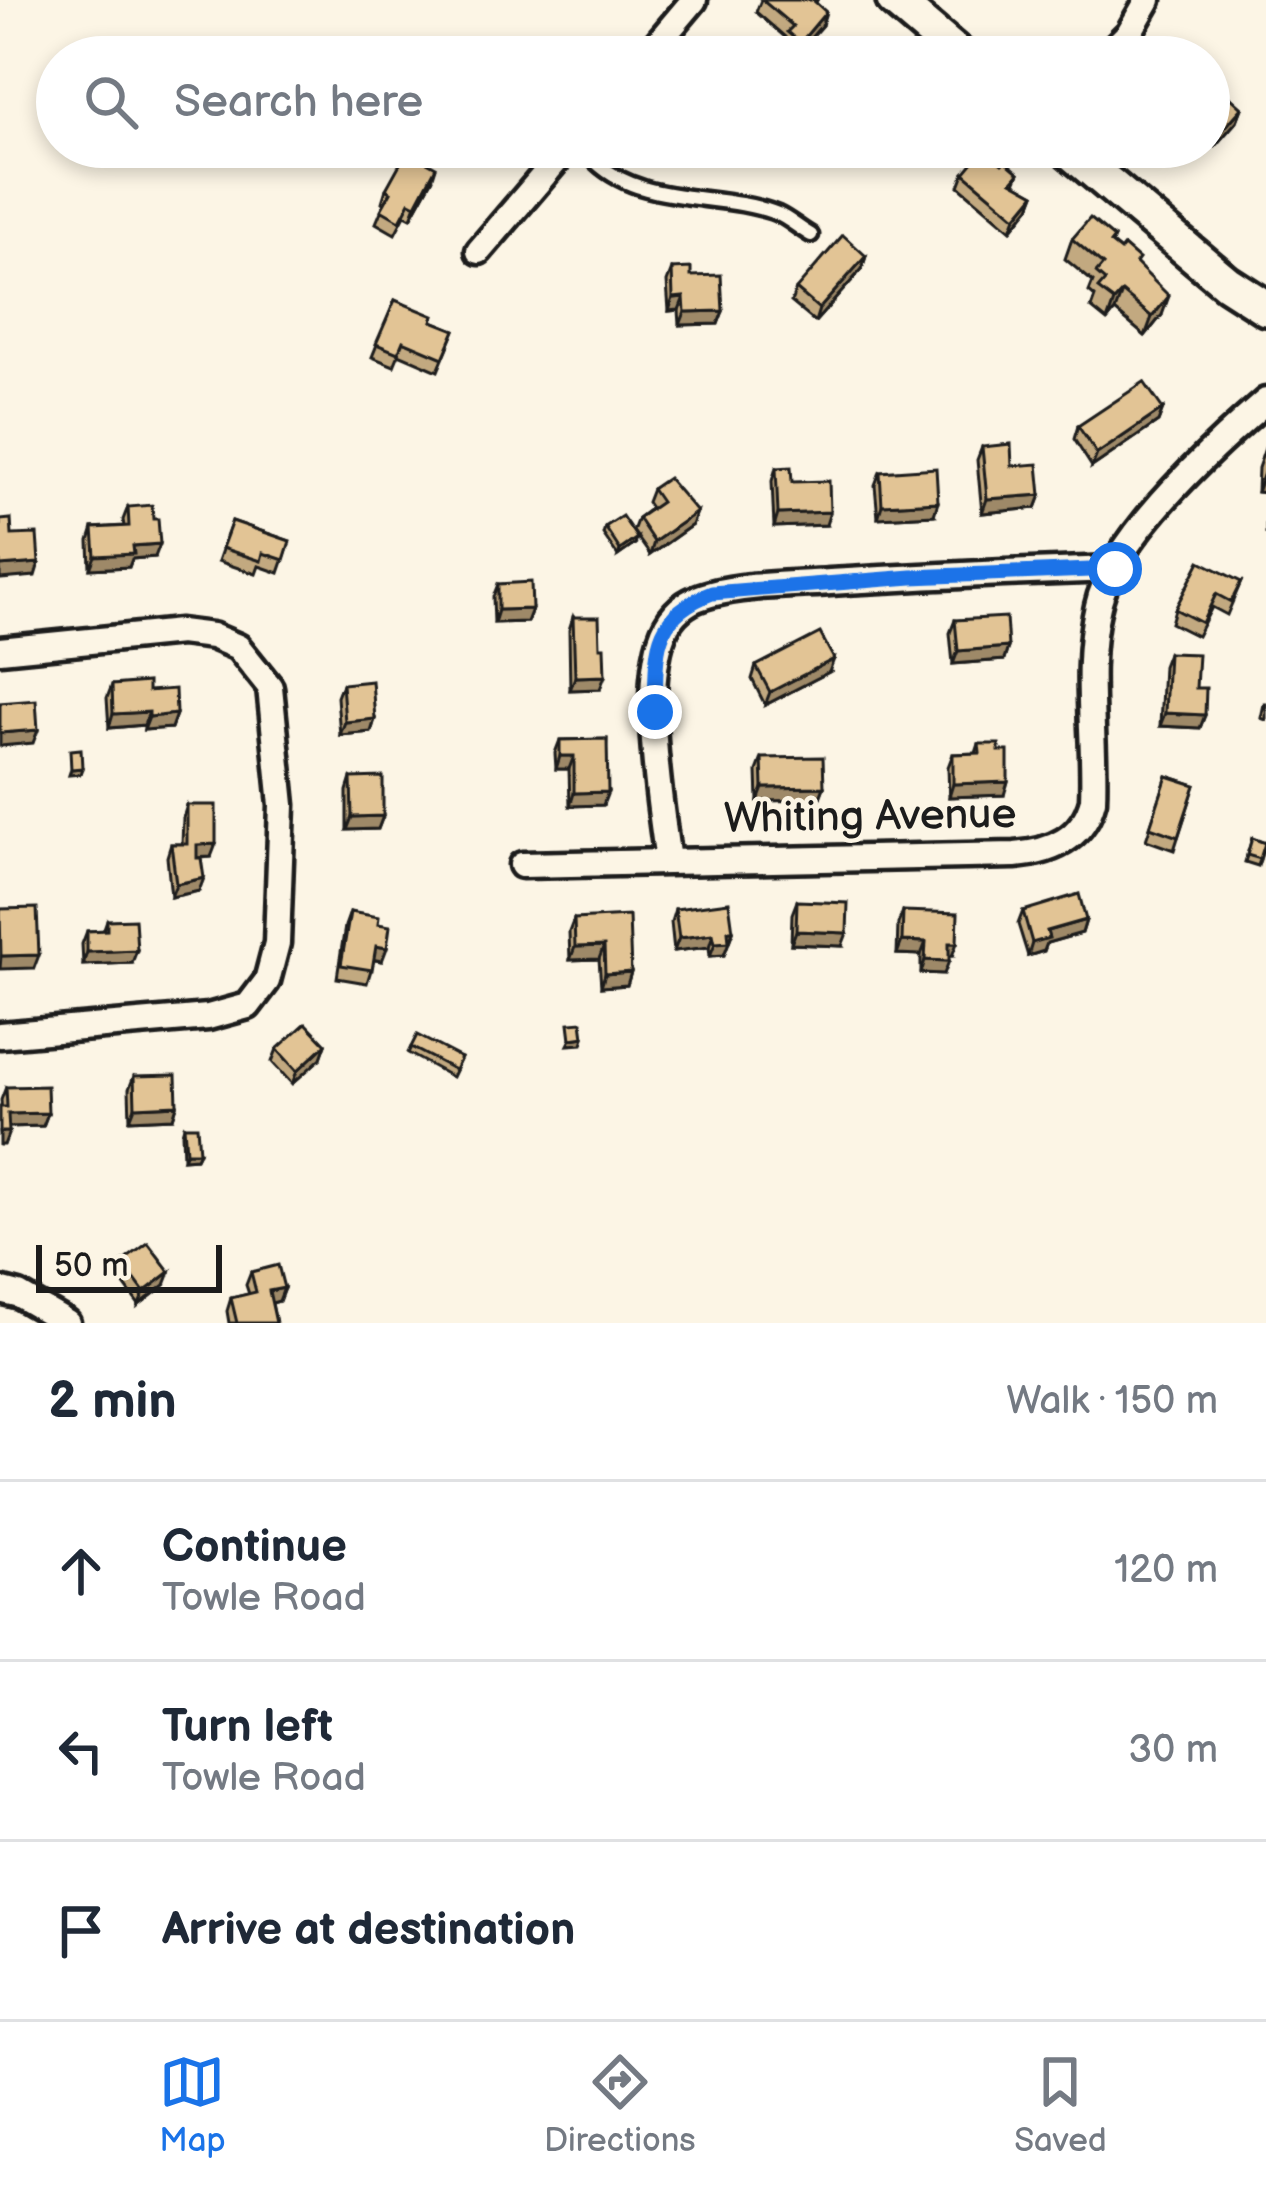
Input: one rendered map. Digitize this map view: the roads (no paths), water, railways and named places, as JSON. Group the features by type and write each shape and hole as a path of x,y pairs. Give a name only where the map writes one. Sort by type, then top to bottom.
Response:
{"street":[{"path":"664,36 694,0"},
{"path":"894,0 936,36"},
{"path":"1126,36 1148,0"},
{"path":"479,251 550,168"},
{"path":"1090,168 1227,283 1266,308"},
{"name":"Whiting Avenue","path":"522,865 1015,855 1049,850 1068,840 1085,822 1093,800 1093,641 1098,606 1115,569 1145,524 1197,465 1266,401"},
{"path":"668,861 657,782 657,648 684,604 712,593 753,588 1115,569"},
{"path":"0,650 180,632 212,636 238,647 270,687 282,805 277,944 267,981 248,1006 208,1017 0,1035"},
{"path":"0,1290 19,1295 68,1323"}],"lane":[{"path":"603,168 613,177 648,189 779,214 811,235"}]}
